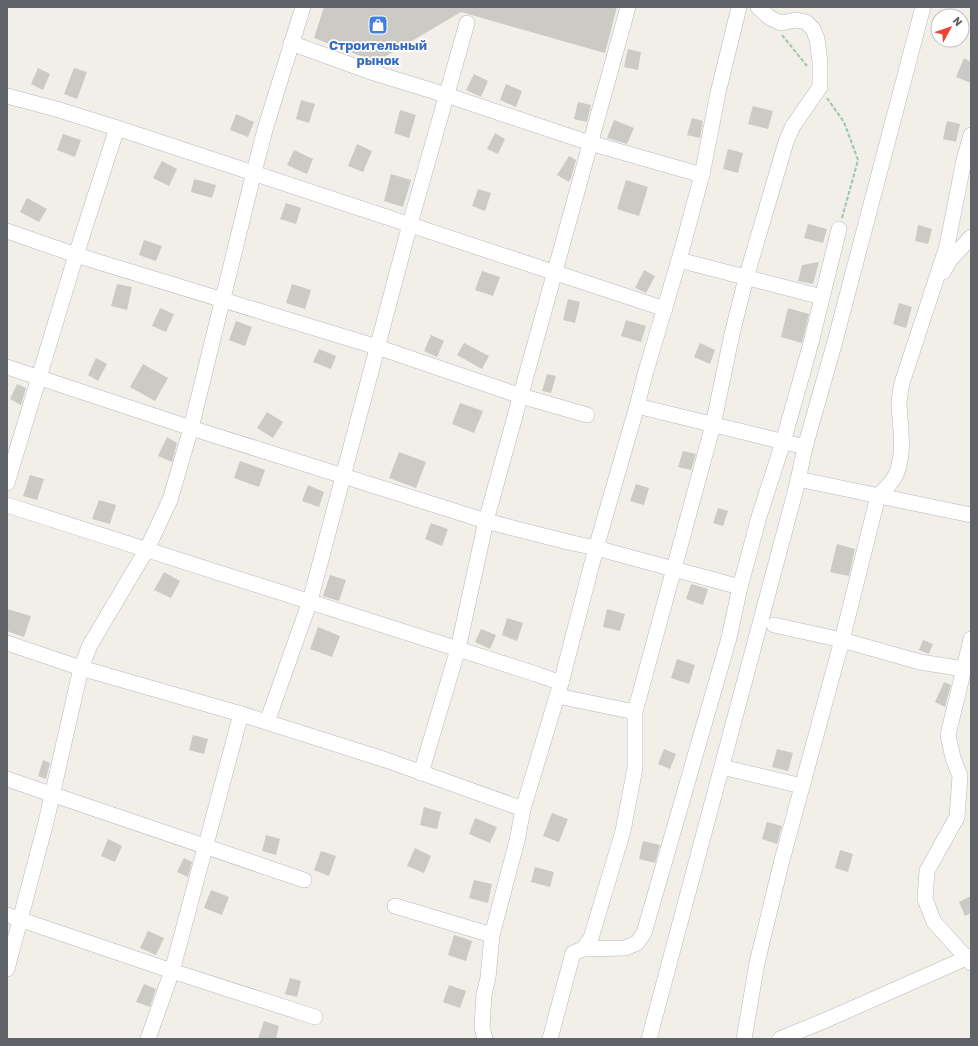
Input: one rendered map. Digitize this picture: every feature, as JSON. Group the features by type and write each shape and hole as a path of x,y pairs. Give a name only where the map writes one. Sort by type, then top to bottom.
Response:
{"street":[{"path":"7,969 14,917 52,796 81,668 90,645 147,549 170,500 191,428 254,172 291,43 303,7"},
{"path":"421,773 458,649 486,521 628,7"},
{"path":"485,1039 482,1027 484,994 488,978 492,935 517,841 523,809 559,690 596,548 702,175 718,93 739,7"},
{"path":"583,949 591,938 623,831 635,768 635,712 713,425 732,334 746,278 786,142 793,126 820,87 820,62 817,39 813,29 806,22 796,20 781,23 770,18 758,7"},
{"path":"649,1039 923,7"},
{"path":"267,722 310,601 410,224 467,23"},
{"path":"291,43 368,71 446,95 590,143 702,175"},
{"path":"7,96 56,109 254,172 665,308"},
{"path":"7,483 76,255 117,128"},
{"path":"744,1039 757,963 782,860 842,640 878,496 889,485 897,473 901,453 902,428 899,404 902,383 947,246 968,160 971,136"},
{"path":"550,1039 573,953 583,949 626,948 637,943 644,933 729,638 740,587 759,517 783,442 839,229"},
{"path":"7,231 76,255 377,347 521,396 587,415"},
{"path":"931,293 950,260 971,237"},
{"path":"679,260 822,297"},
{"path":"7,368 486,521 596,548 740,587"},
{"path":"637,406 805,447"},
{"path":"798,479 971,515"},
{"path":"7,505 458,649 559,690 635,712"},
{"path":"774,625 842,640 920,662 964,669"},
{"path":"780,1039 970,959 934,922 925,899 927,871 957,817 966,774 953,758 948,734 971,639"},
{"path":"7,643 81,668 241,714 386,760 523,809"},
{"path":"148,1039 172,971 241,714"},
{"path":"722,767 802,786"},
{"path":"7,779 52,796 304,880"},
{"path":"394,906 492,935"},
{"path":"14,917 315,1018"}],"path":[{"path":"770,18 802,61 810,69"},
{"path":"820,87 844,122 858,160 839,229"}],"building":[{"name":"Строительный рынок","path":"324,7 617,7 605,53 461,12 376,62 314,38"},
{"path":"628,49 641,52 638,70 624,67"},
{"path":"964,58 971,62 971,83 956,77"},
{"path":"38,68 50,74 43,90 31,84"},
{"path":"74,68 87,72 77,99 64,94"},
{"path":"474,74 488,81 481,97 466,90"},
{"path":"506,84 522,91 516,107 500,100"},
{"path":"301,100 315,104 309,123 296,119"},
{"path":"578,102 591,105 587,122 574,119"},
{"path":"753,106 773,111 768,129 748,124"},
{"path":"400,110 416,115 409,138 394,133"},
{"path":"236,114 254,122 248,137 230,130"},
{"path":"692,118 703,121 700,138 687,135"},
{"path":"614,120 634,128 627,144 607,138"},
{"path":"947,121 960,124 956,142 943,139"},
{"path":"495,133 505,139 498,154 487,149"},
{"path":"63,134 81,140 75,157 57,150"},
{"path":"357,144 372,151 363,172 348,166"},
{"path":"728,149 743,153 738,173 723,169"},
{"path":"294,150 313,159 307,174 287,165"},
{"path":"569,156 576,160 569,182 557,175"},
{"path":"162,161 177,169 169,186 153,178"},
{"path":"391,174 411,180 403,207 384,201"},
{"path":"194,179 216,185 212,198 191,192"},
{"path":"626,180 648,187 639,216 617,209"},
{"path":"478,189 491,193 485,211 472,206"},
{"path":"27,198 47,209 39,222 20,212"},
{"path":"286,203 301,208 296,224 280,219"},
{"path":"808,224 827,229 823,243 804,238"},
{"path":"918,225 932,229 928,244 915,241"},
{"path":"144,240 162,246 156,261 139,255"},
{"path":"819,262 813,284 798,281 802,265"},
{"path":"644,270 655,276 646,293 635,288"},
{"path":"482,271 500,277 493,296 475,290"},
{"path":"117,284 132,287 127,310 111,306"},
{"path":"292,284 311,290 305,309 286,303"},
{"path":"568,299 580,302 575,323 563,320"},
{"path":"899,303 912,307 906,328 893,324"},
{"path":"160,308 174,314 166,332 152,326"},
{"path":"788,308 809,314 802,343 781,337"},
{"path":"626,320 646,326 641,342 621,336"},
{"path":"236,321 252,327 245,346 229,340"},
{"path":"431,335 444,341 437,357 424,351"},
{"path":"464,343 489,356 482,369 457,355"},
{"path":"700,343 715,350 710,364 694,357"},
{"path":"319,349 336,356 331,369 313,362"},
{"path":"96,358 107,364 98,381 88,375"},
{"path":"143,364 168,378 155,401 130,387"},
{"path":"547,374 556,376 551,393 542,391"},
{"path":"17,384 26,388 21,405 10,399"},
{"path":"460,403 483,411 474,433 452,424"},
{"path":"267,412 283,422 273,438 257,428"},
{"path":"167,437 177,443 172,462 158,456"},
{"path":"683,451 696,454 691,470 678,467"},
{"path":"399,452 426,462 416,488 389,478"},
{"path":"240,461 265,470 259,487 234,478"},
{"path":"30,475 44,479 37,500 23,496"},
{"path":"636,484 649,488 644,505 630,501"},
{"path":"308,485 324,492 319,507 302,501"},
{"path":"99,500 116,505 110,524 92,519"},
{"path":"718,508 728,511 723,526 713,523"},
{"path":"431,523 448,529 442,546 425,539"},
{"path":"837,544 855,549 849,576 830,572"},
{"path":"164,572 180,581 171,598 154,590"},
{"path":"330,575 346,580 339,601 323,596"},
{"path":"691,584 708,589 703,605 686,599"},
{"path":"7,609 31,616 24,637 7,631"},
{"path":"607,609 625,614 620,631 603,627"},
{"path":"507,618 523,623 517,641 502,635"},
{"path":"318,627 340,636 332,657 310,649"},
{"path":"481,629 496,635 490,649 475,642"},
{"path":"923,640 933,644 929,654 919,650"},
{"path":"677,659 695,665 689,684 671,678"},
{"path":"944,682 951,685 945,707 935,702"},
{"path":"193,735 208,739 204,754 189,750"},
{"path":"664,749 676,754 670,769 658,764"},
{"path":"777,749 793,753 788,771 772,767"},
{"path":"43,760 50,763 46,779 38,776"},
{"path":"424,807 441,812 437,829 420,825"},
{"path":"552,813 568,819 559,842 543,836"},
{"path":"475,818 497,827 490,843 469,834"},
{"path":"767,822 782,826 777,844 762,839"},
{"path":"266,835 280,839 276,855 262,851"},
{"path":"108,839 122,846 115,862 101,856"},
{"path":"643,841 660,845 655,863 639,859"},
{"path":"415,848 431,856 424,873 407,866"},
{"path":"840,850 853,854 848,872 835,868"},
{"path":"321,851 336,856 329,876 314,870"},
{"path":"184,858 192,862 188,877 177,872"},
{"path":"535,867 554,872 550,887 531,882"},
{"path":"474,880 492,884 488,903 469,898"},
{"path":"211,890 229,897 222,915 204,908"},
{"path":"971,896 971,913 965,916 959,902"},
{"path":"148,931 164,938 156,955 140,948"},
{"path":"454,935 472,941 466,961 448,955"},
{"path":"290,978 301,981 297,997 285,994"},
{"path":"144,984 156,989 150,1007 136,1002"},
{"path":"449,985 466,991 460,1008 443,1002"},
{"path":"264,1021 279,1026 276,1039 258,1039"}],"place":[{"name":"Строительный рынок","path":"378,25"}]}
